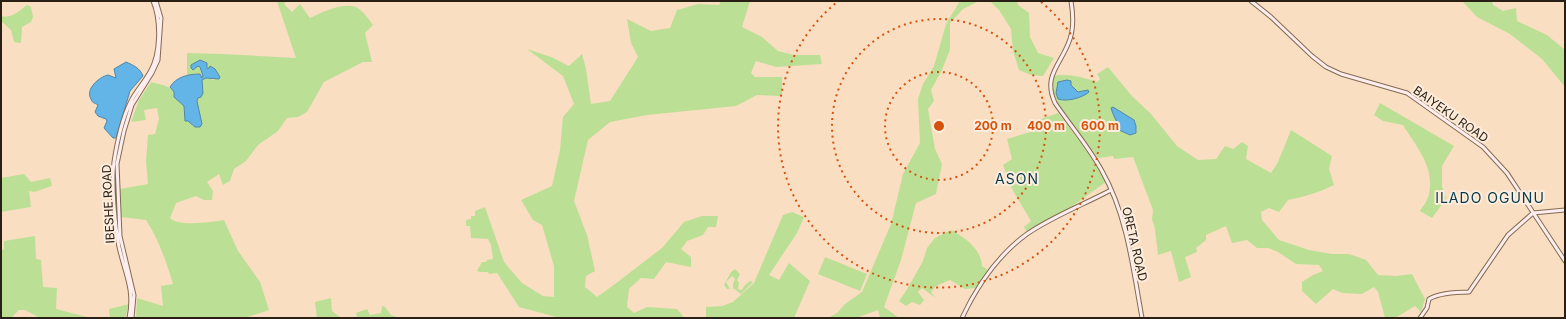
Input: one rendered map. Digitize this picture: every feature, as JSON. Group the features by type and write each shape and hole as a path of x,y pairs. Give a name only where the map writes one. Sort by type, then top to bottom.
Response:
{"main road":[{"name":"IBESHE ROAD","path":"130,318 132,295 119,247 116,229 114,163 128,107 154,63 159,21 155,1"},
{"name":"ORETA ROAD","path":"1072,1 1073,23 1070,39 1051,78 1049,85 1050,94 1054,103 1091,152 1110,188 1126,234 1142,318"},
{"name":"BAIYEKU ROAD","path":"1251,1 1271,17 1312,56 1326,66 1342,74 1403,91 1477,142 1503,168 1565,262"},
{"path":"962,318 975,293 999,259 1026,235 1110,188"},
{"path":"1420,318 1427,308 1429,299 1441,295 1469,292 1508,235 1533,213 1565,210"}],"green space":[{"path":"277,1 286,1 284,4 292,12 300,4 310,18 327,10 340,7 353,6 358,8 373,25 365,33 372,62 363,62 324,82 307,112 298,117 287,118 278,131 258,145 246,161 234,169 230,181 223,185 219,174 207,182 213,191 212,200 204,200 196,196 176,203 170,218 174,221 187,223 204,223 224,220 238,251 260,282 269,310 245,318 136,318 137,298 163,306 161,286 173,284 162,251 146,220 121,217 120,189 148,184 146,161 148,135 155,134 159,119 157,108 144,110 146,120 131,122 139,100 151,82 166,86 172,90 174,97 184,106 184,116 188,121 202,124 197,101 202,79 206,78 215,80 208,69 198,66 200,67 203,76 202,78 193,74 187,76 187,53 296,58"},
{"path":"721,1 750,1 742,27 762,37 778,51 794,55 820,55 822,64 776,67 756,61 751,73 755,77 782,77 782,96 757,95 736,106 647,115 610,122 588,140 574,201 587,235 595,271 586,276 585,287 597,297 662,248 684,222 702,216 718,216 716,227 708,227 703,235 687,241 681,249 691,257 691,267 666,262 654,279 641,278 629,289 627,307 634,313 647,307 677,309 683,316 682,318 560,318 519,307 497,273 489,274 488,272 477,271 482,262 493,259 491,245 488,239 471,238 470,226 466,226 466,220 471,219 471,216 475,216 475,211 485,207 504,262 522,283 543,296 554,297 554,266 542,225 533,220 521,200 552,186 560,150 563,117 574,104 563,76 527,49 551,57 569,66 582,54 586,69 591,104 610,101 638,57 631,43 627,19 651,31 670,28 677,10 698,4 719,5"},
{"path":"960,1 979,1 963,9 950,23 950,50 941,72 931,90 934,101 928,109 935,149 942,164 936,194 916,203 901,260 884,307 899,318 880,318 878,310 856,318 828,318 837,313 845,304 862,292 891,224 903,174 920,143 918,99 923,84 934,66 946,24"},
{"path":"990,1 1017,1 1018,5 1029,13 1030,37 1038,53 1054,58 1043,76 1031,75 1019,70 1013,51 1011,29 999,10"},
{"path":"1462,1 1492,1 1493,5 1503,11 1516,8 1517,21 1547,35 1565,50 1565,87 1542,59 1510,34 1477,17"},
{"path":"27,5 31,7 33,17 31,22 22,27 21,43 14,42 11,30 1,21 1,16 5,17 12,15"},
{"path":"1108,67 1131,95 1151,114 1177,146 1198,160 1216,159 1225,146 1233,149 1242,142 1248,146 1246,159 1271,173 1278,162 1291,130 1332,156 1329,169 1334,185 1312,194 1288,200 1279,212 1269,208 1261,212 1262,220 1279,240 1309,250 1332,254 1349,254 1366,260 1378,275 1396,276 1412,274 1425,299 1421,312 1415,306 1395,318 1385,318 1378,292 1374,287 1362,294 1342,293 1333,289 1316,304 1302,291 1302,282 1323,271 1319,265 1296,264 1278,252 1268,248 1257,248 1247,240 1232,243 1226,226 1206,235 1206,240 1196,248 1197,252 1185,257 1191,277 1179,282 1171,251 1158,255 1155,229 1152,219 1153,210 1133,157 1114,159 1113,156 1098,158 1053,97 1051,80 1053,76 1075,76 1097,82 1100,79 1097,74"},
{"path":"1380,103 1454,146 1442,166 1442,186 1446,199 1432,218 1420,211 1427,201 1430,184 1427,166 1423,157 1403,125 1383,121 1374,115"},
{"path":"1058,113 1093,158 1106,182 1061,214 1027,232 1024,227 1031,221 1012,189 1003,165 1012,159 1007,139 1044,128 1041,119"},
{"path":"24,174 31,182 50,178 52,186 34,192 29,191 31,207 1,212 1,178"},
{"path":"792,212 804,217 797,233 769,275 779,280 789,263 810,281 794,318 706,318 706,307 722,306 733,302 754,283 783,215"},
{"path":"951,230 967,240 976,249 982,266 988,270 976,288 965,289 950,280 936,286 931,292 936,298 922,288 918,292 924,300 920,305 912,302 906,306 899,301 923,261 927,248 935,238"},
{"path":"35,236 36,259 41,260 43,287 57,288 56,309 91,318 40,318 25,310 19,310 11,318 1,318 1,251 4,249 4,241"},
{"path":"825,257 867,274 860,291 818,274"},
{"path":"735,269 740,274 737,280 739,283 738,289 742,290 750,281 753,282 741,294 733,288 735,279 732,276 726,282 730,289 727,289 724,285 731,272"},
{"path":"331,298 332,311 341,318 317,318 315,302"},
{"path":"129,304 125,318 110,318 109,309"},
{"path":"382,306 385,307 391,315 400,318 357,318 356,313 367,309 370,315 381,313"}],"water":[{"path":"200,60 207,63 208,69 210,66 215,69 220,77 219,79 206,78 202,80 203,93 197,101 202,124 200,127 195,127 188,121 185,121 184,106 174,97 174,92 170,87 179,78 187,75 200,74 202,78 203,76 200,67 198,66 193,70 191,68 191,65"},
{"path":"126,62 138,69 143,76 130,91 116,138 113,138 104,128 107,121 106,119 98,116 95,112 98,105 91,100 90,91 94,84 104,76 108,75 116,78 114,69"},
{"path":"1067,80 1071,81 1071,85 1078,92 1088,90 1089,92 1074,99 1058,99 1056,93 1058,82"},
{"path":"1113,107 1134,120 1136,133 1130,135 1119,130 1111,108"}],"district":[{"name":"ASON","path":"1017,178"},
{"name":"ILADO OGUNU","path":"1490,197"}]}
